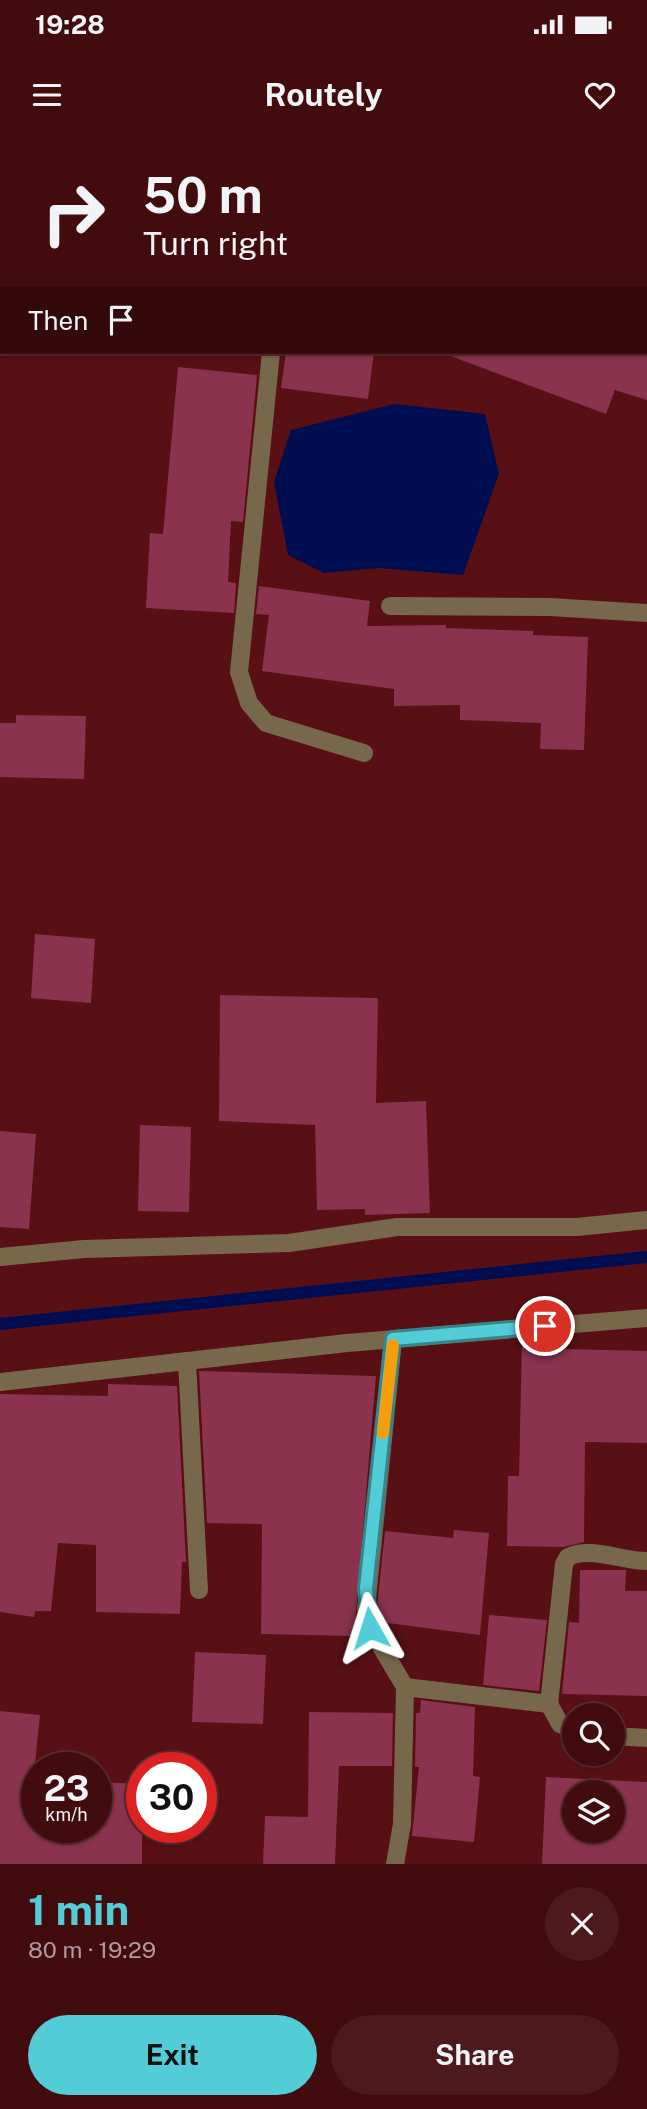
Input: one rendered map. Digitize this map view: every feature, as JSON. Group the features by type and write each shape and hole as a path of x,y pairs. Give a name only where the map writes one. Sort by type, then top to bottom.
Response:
{"street":[{"path":"271,354 239,672 249,703 266,723 364,753"},
{"path":"390,606 550,607 647,613"},
{"path":"0,1257 84,1249 289,1243 397,1227 577,1227 647,1220"},
{"path":"0,1382 393,1339 647,1318"},
{"path":"393,1339 366,1609 370,1628 405,1687 402,1824 395,1864"},
{"path":"187,1361 199,1590"},
{"path":"562,1725 550,1704 564,1564 568,1557 586,1552 625,1561 647,1561"},
{"path":"405,1687 550,1704"},
{"path":"625,1737 647,1738"}],"shaded area":[{"path":"394,404 485,414 499,474 463,575 379,568 324,573 288,555 274,482 291,430"}],"building":[{"path":"286,354 374,354 368,399 281,388"},
{"path":"647,354 647,400 615,390 606,414 448,355"},
{"path":"178,367 257,375 243,522 231,521 228,582 236,583 234,613 146,608 150,533 163,534"},
{"path":"259,586 370,601 367,626 446,625 446,628 533,631 533,635 588,637 584,750 540,749 541,723 460,720 460,705 394,706 394,689 262,671 269,615 256,614"},
{"path":"16,715 86,716 84,779 0,777 0,723 16,723"},
{"path":"35,934 95,939 91,1003 31,998"},
{"path":"220,995 378,998 376,1103 426,1101 430,1213 365,1215 365,1209 317,1210 315,1125 219,1121"},
{"path":"140,1125 191,1127 189,1212 138,1211"},
{"path":"0,1131 36,1134 29,1229 0,1227"},
{"path":"522,1340 563,1341 563,1349 647,1351 647,1443 585,1442 584,1542 563,1547 507,1546 508,1476 519,1476"},
{"path":"199,1371 376,1376 354,1636 261,1634 262,1524 207,1523"},
{"path":"108,1384 177,1386 186,1562 182,1562 180,1614 96,1612 96,1545 58,1543 51,1611 35,1611 34,1617 0,1612 0,1394 108,1396"},
{"path":"454,1530 489,1533 480,1635 380,1622 377,1608 385,1531 453,1538"},
{"path":"580,1570 626,1570 625,1591 647,1591 647,1696 562,1694 569,1622 579,1623"},
{"path":"489,1615 547,1620 539,1691 483,1685"},
{"path":"195,1652 266,1655 263,1724 192,1722"},
{"path":"421,1700 475,1707 473,1776 480,1777 474,1842 412,1836 419,1767 415,1767 416,1713 420,1713"},
{"path":"0,1711 40,1715 36,1752 21,1752 21,1843 112,1843 112,1783 126,1783 126,1843 142,1843 142,1864 0,1864"},
{"path":"309,1712 393,1713 392,1766 339,1766 335,1864 263,1864 265,1816 308,1817"},
{"path":"546,1777 607,1780 562,1780 562,1843 625,1843 625,1781 647,1782 647,1864 542,1864"}],"waterway":[{"path":"0,1324 647,1257"}],"slow traffic":[{"path":"383,1433 393,1345"}],"route":[{"path":"370,1628 366,1588 393,1339 545,1326"}]}
